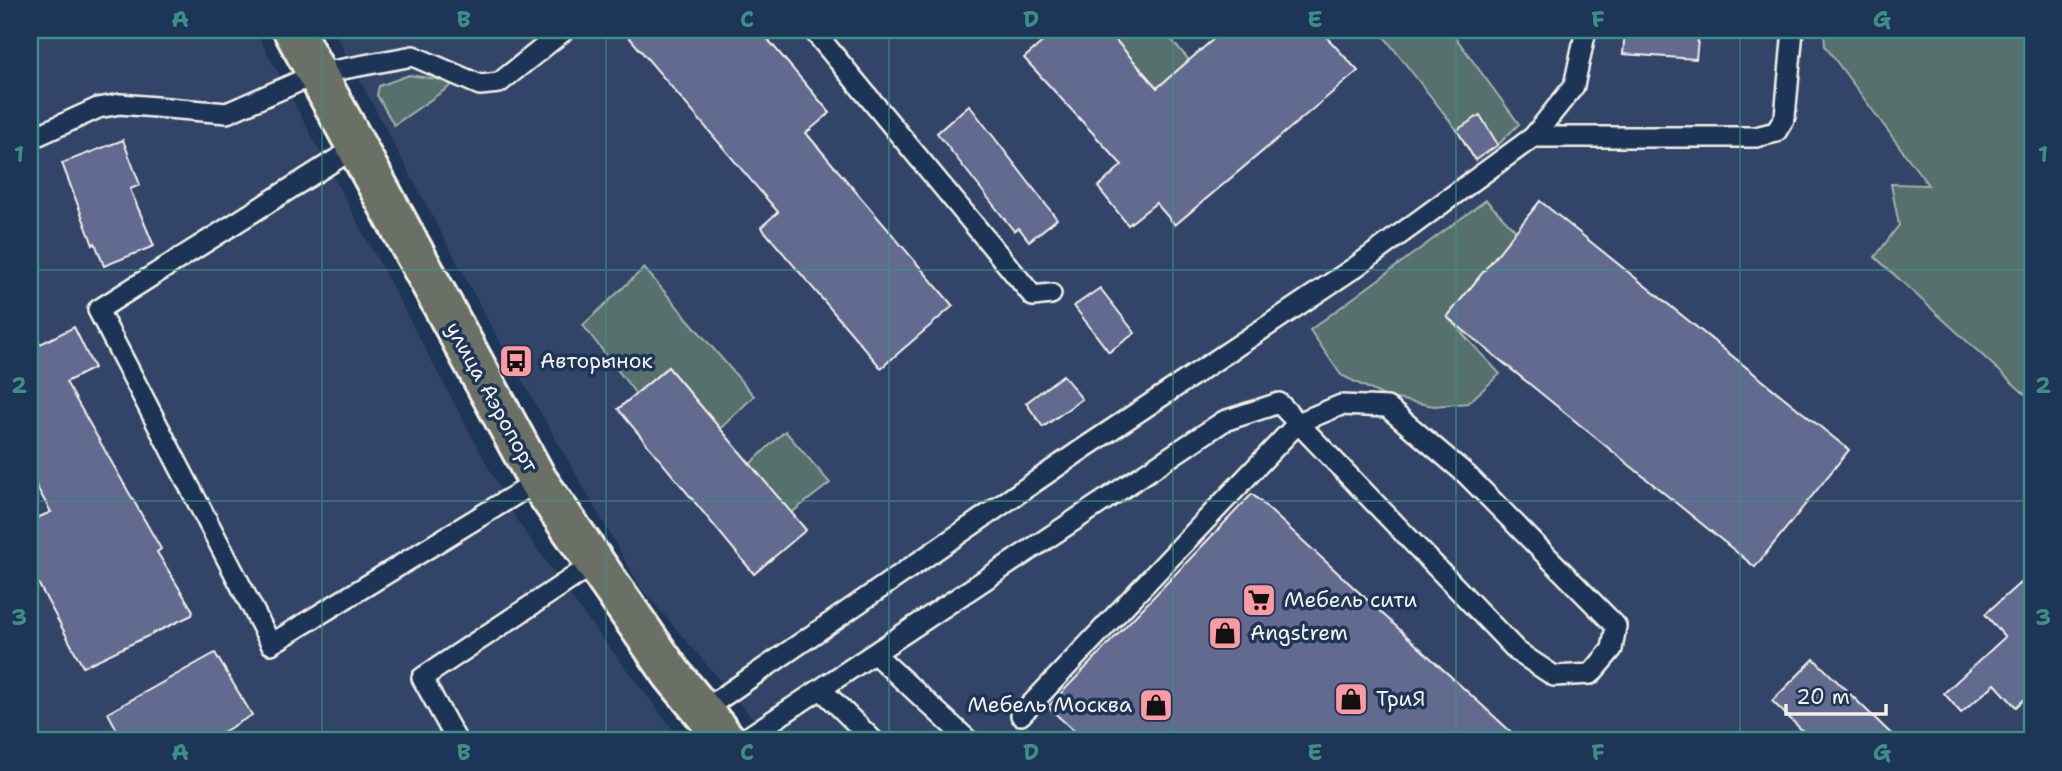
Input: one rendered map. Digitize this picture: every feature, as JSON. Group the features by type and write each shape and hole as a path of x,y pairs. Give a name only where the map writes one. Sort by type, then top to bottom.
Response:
{"main road":[{"name":"улица Аэропорт","path":"293,30 538,481 673,674 727,741"}],"lane":[{"path":"30,138 98,108 120,104 227,113 316,74 413,56 480,85 499,83 565,30"},
{"path":"813,30 1033,296 1051,294"},
{"path":"702,711 1084,448 1354,268 1532,137 1574,86 1586,30"},
{"path":"1532,137 1756,137 1776,132 1785,117 1793,30"},
{"path":"356,147 98,310 271,644 538,481"},
{"path":"742,741 876,655 1224,421 1279,402 1298,423 1518,652 1554,676 1591,674 1612,649 1616,626 1467,475 1387,407 1341,405 1298,423 1021,715"},
{"path":"457,741 422,678 595,563"},
{"path":"876,655 969,741"},
{"path":"822,690 874,741"}],"shaded area":[{"path":"30,30 255,30 516,519 576,604 682,741 30,741"},
{"path":"333,30 1824,30 1825,46 2032,30 2032,741 772,741 641,588 491,326"}],"green space":[{"path":"1107,30 1163,30 1189,60 1157,88"},
{"path":"1379,30 1450,30 1519,124 1498,145 1480,116 1457,130"},
{"path":"1824,30 2032,30 2032,407 2029,398 1875,257 1899,225 1891,184 1928,185 1825,46"},
{"path":"409,75 456,82 394,125 377,95 379,86"},
{"path":"1486,200 1516,231 1447,317 1500,374 1468,403 1434,406 1386,397 1341,375 1310,330"},
{"path":"644,268 754,396 720,429 668,367 636,394 583,325"},
{"path":"785,431 830,483 791,513 750,464"}],"building":[{"path":"623,30 760,30 830,113 806,133 953,306 881,368 761,227 778,212"},
{"path":"1056,30 1107,30 1157,88 1224,30 1320,30 1358,71 1175,225 1156,203 1128,225 1098,187 1122,165 1024,58"},
{"path":"1625,30 1699,30 1696,59 1623,54"},
{"path":"969,105 1057,219 1029,241 1019,228 1014,231 937,133"},
{"path":"1480,115 1498,145 1475,160 1457,130"},
{"path":"123,140 140,185 130,189 154,246 104,266 95,243 93,245 62,163"},
{"path":"1540,201 1849,450 1755,567 1447,317"},
{"path":"1100,288 1135,333 1109,352 1074,306"},
{"path":"74,327 94,368 66,382 161,549 157,552 193,611 192,615 83,667 30,568 30,521 51,512 30,475 30,349"},
{"path":"668,367 806,530 754,574 618,409"},
{"path":"1063,375 1082,399 1043,427 1026,403"},
{"name":"Мебель сити","path":"1252,494 1521,741 1085,741 1048,707"},
{"path":"2020,583 2032,598 2032,692 2016,707 1995,684 1961,713 1944,693 2005,637 1985,614"},
{"path":"215,653 252,715 208,741 123,741 108,713"},
{"path":"1814,659 1899,741 1813,741 1772,701"}],"place":[{"name":"Авторынок","path":"516,361"},
{"name":"Мебель сити","path":"1259,600"},
{"name":"Angstrem","path":"1225,633"},
{"name":"ТриЯ","path":"1351,699"},
{"name":"Мебель Москва","path":"1156,705"}]}
